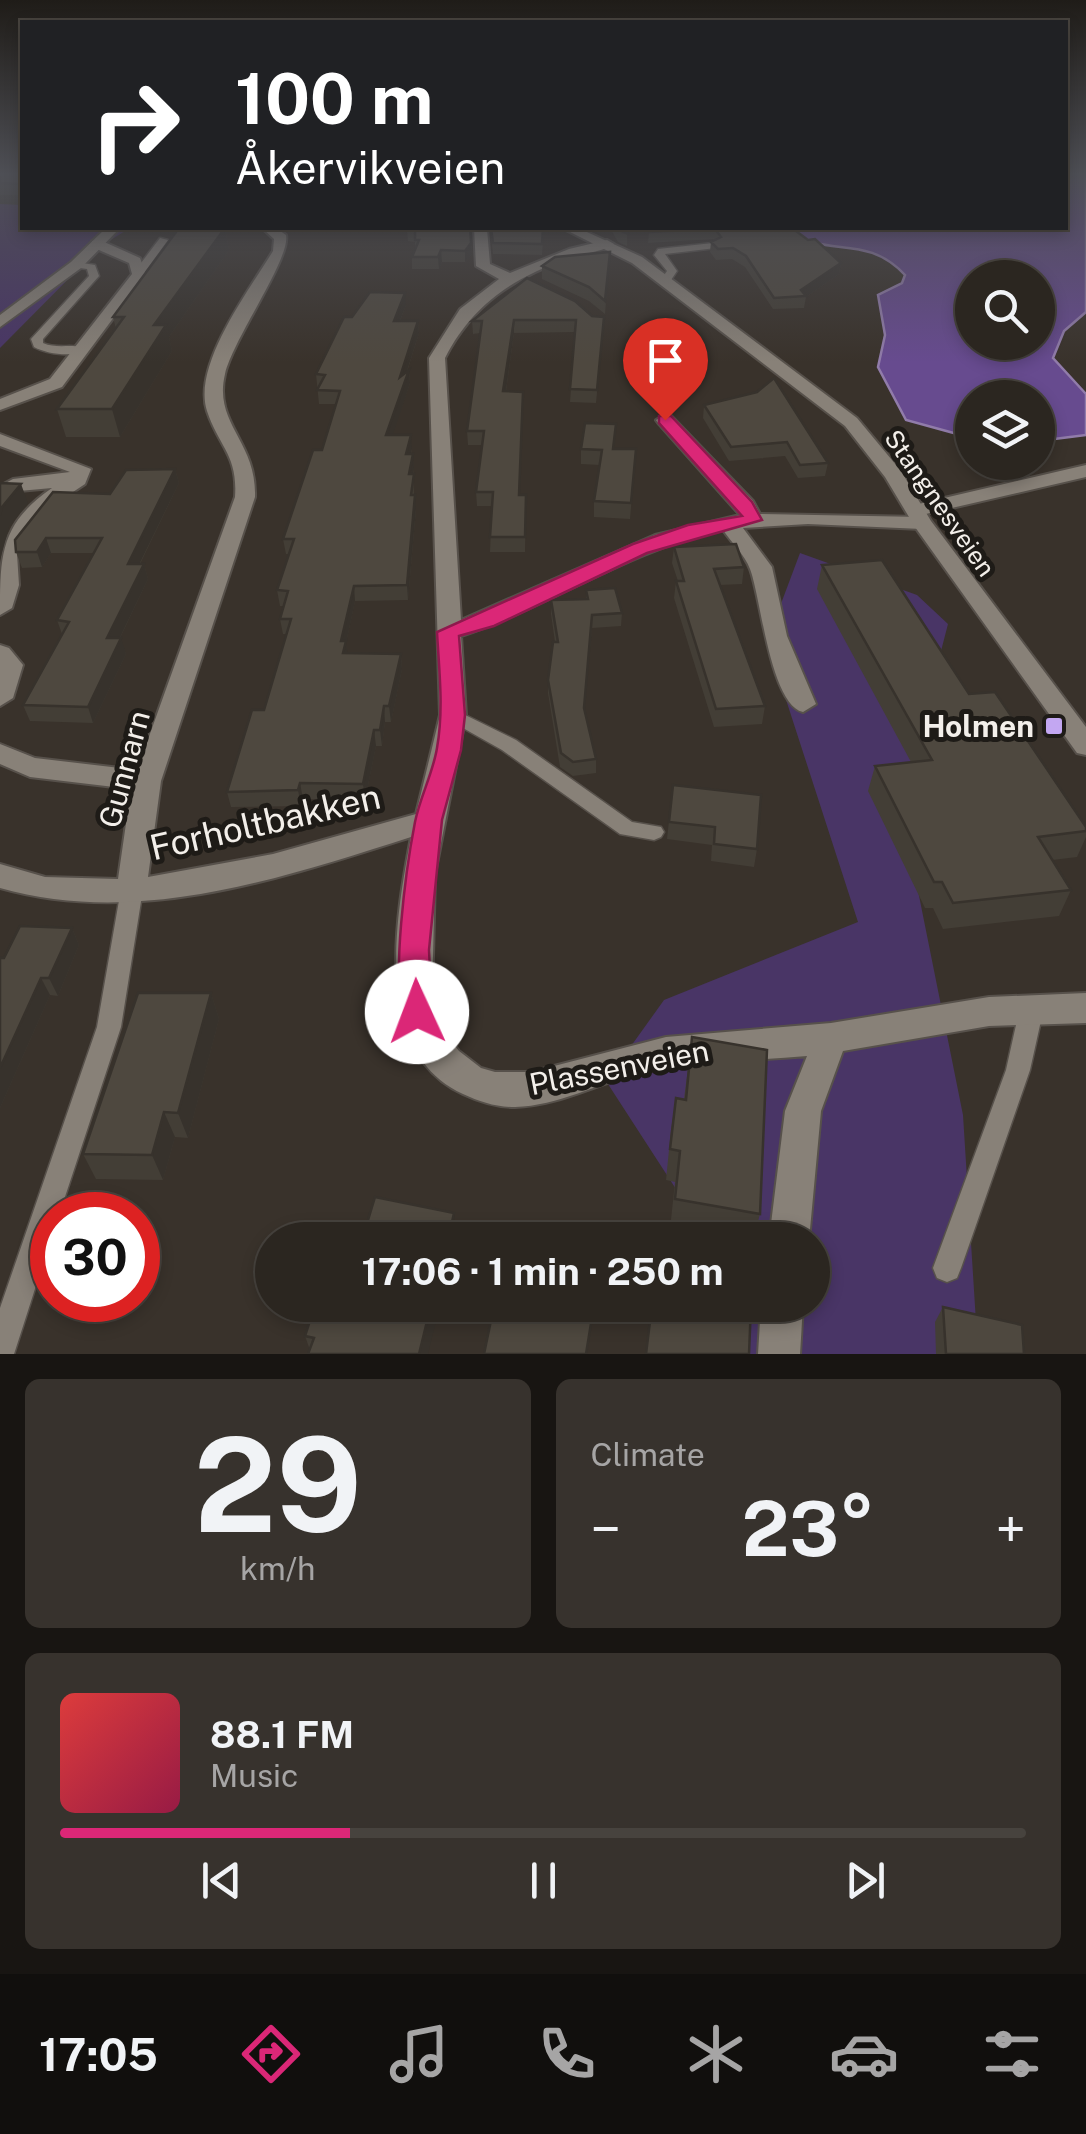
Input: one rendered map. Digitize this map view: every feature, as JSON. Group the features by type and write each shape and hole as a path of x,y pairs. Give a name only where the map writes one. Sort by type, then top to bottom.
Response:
{"street":[{"path":"0,322 76,265 106,235"},
{"name":"Gunnarn","path":"132,889 148,780 245,497 246,461 216,412 213,386 238,326 280,251 281,238 277,235"},
{"path":"481,235 483,266 522,280"},
{"name":"Stangnesveien","path":"586,235 607,244 665,281 851,422 1086,746"},
{"path":"0,405 56,383 140,271 135,260 97,244"},
{"name":"Plassenveien","path":"607,244 586,247 474,302 453,327 436,358 453,715 449,750 428,820 414,950 417,1012 430,1042 451,1068 475,1084 501,1090 545,1084 640,1057 831,1038 971,1011 1086,1008"},
{"path":"665,420 746,506 741,522 760,567 775,636 803,704"},
{"path":"0,440 80,469 78,480 38,506 6,554 8,585 0,608"},
{"path":"448,632 487,622 640,548 694,530 741,522 919,516 1086,470"},
{"path":"0,496 13,485 78,480"},
{"path":"0,654 11,665 0,698"},
{"path":"0,752 30,767 148,780"},
{"name":"Forholtbakken","path":"0,876 53,891 189,883 342,847 428,820"},
{"path":"791,1222 804,1111 831,1038"},
{"path":"779,1354 781,1322"}],"lane":[{"path":"140,271 163,240"},
{"path":"665,281 672,271 659,255 661,251 713,246"},
{"path":"76,265 91,266 94,276 37,339 38,346 48,350 83,350"},
{"path":"453,715 509,744 627,829 654,832"},
{"name":"Gunnarn","path":"0,1351 70,1154 109,1028 132,889"},
{"path":"948,1268 1018,1070 1032,1008"}],"shaded area":[{"path":"0,235 118,235 101,246 0,348"},
{"path":"800,235 1086,235 1086,312 1064,331 1055,353 1055,260 955,260 955,360 1055,360 1086,394 1086,435 1055,439 1055,380 955,380 955,433 906,420 878,367 885,335 878,295 902,283 905,275 874,254 817,243"},
{"path":"800,553 917,595 948,624 901,806 963,1115 978,1354 722,1354 736,1322 830,1322 830,1222 697,1222 606,1081 664,1000 858,922 767,641"}],"building":[{"path":"174,235 220,235 154,325 166,325 112,409 57,409 124,317 113,317"},
{"path":"415,235 470,235 471,243 465,251 441,250 438,257 412,257 419,240 415,240"},
{"path":"492,235 543,235 542,244 493,243"},
{"path":"802,235 815,239 841,263 801,290 806,296 774,298 746,256 733,248 718,249 711,242 721,237"},
{"path":"610,252 605,301 589,287 542,266 555,257"},
{"path":"527,278 575,301 592,316 604,317 597,390 570,389 576,320 514,320 503,391 523,392 519,495 526,495 525,537 490,537 493,492 476,492 484,431 467,431 482,321 472,321"},
{"path":"370,292 405,293 394,321 418,321 400,377 409,370 386,435 411,435 406,454 413,454 409,474 414,474 411,495 415,495 407,585 354,586 341,641 346,641 343,653 401,654 389,706 384,706 380,730 374,730 363,784 300,783 298,790 227,792 252,710 264,710 291,619 280,619 288,591 277,590 294,539 283,539 313,450 322,450 340,391 317,390 325,375 316,374 344,317 352,317"},
{"path":"774,378 828,463 800,465 787,442 731,447 704,405 757,392"},
{"path":"585,423 616,424 613,449 636,449 631,503 594,501 602,450 581,449"},
{"path":"175,469 128,564 144,564 107,638 121,638 88,707 23,705 69,622 57,620 102,538 46,538 37,552 16,552 15,540 53,492 110,494 126,470"},
{"path":"0,483 21,484 0,515"},
{"path":"736,544 744,567 714,569 765,706 716,709 676,581 684,581 674,547"},
{"path":"882,560 969,694 995,692 1086,827 1086,831 1038,837 1071,890 953,903 942,882 934,882 875,766 932,760 822,565"},
{"path":"615,588 622,613 592,615 584,708 596,759 573,762 561,753 548,680 553,642 558,642 551,600 588,599 586,590"},
{"path":"673,785 761,795 757,849 714,844 715,827 669,822"},
{"path":"20,926 72,928 49,978 41,978 0,1068 0,958 4,958"},
{"path":"138,993 211,993 178,1113 164,1112 152,1155 83,1154"},
{"path":"692,1037 767,1050 760,1214 675,1199 680,1151 670,1149 676,1098 686,1100"},
{"path":"375,1197 454,1213 452,1222 367,1222"},
{"path":"943,1307 1022,1325 1024,1354 946,1354"},
{"path":"310,1322 427,1322 419,1354 308,1354 314,1338 305,1336"},
{"path":"491,1322 591,1322 586,1354 484,1354"},
{"path":"650,1322 750,1322 749,1354 646,1354"}],"place":[{"name":"Holmen","path":"1054,726"}],"route":[{"path":"417,1012 414,950 428,820 449,750 453,715 448,632 487,622 640,548 694,530 753,520 746,506 665,420"}]}
